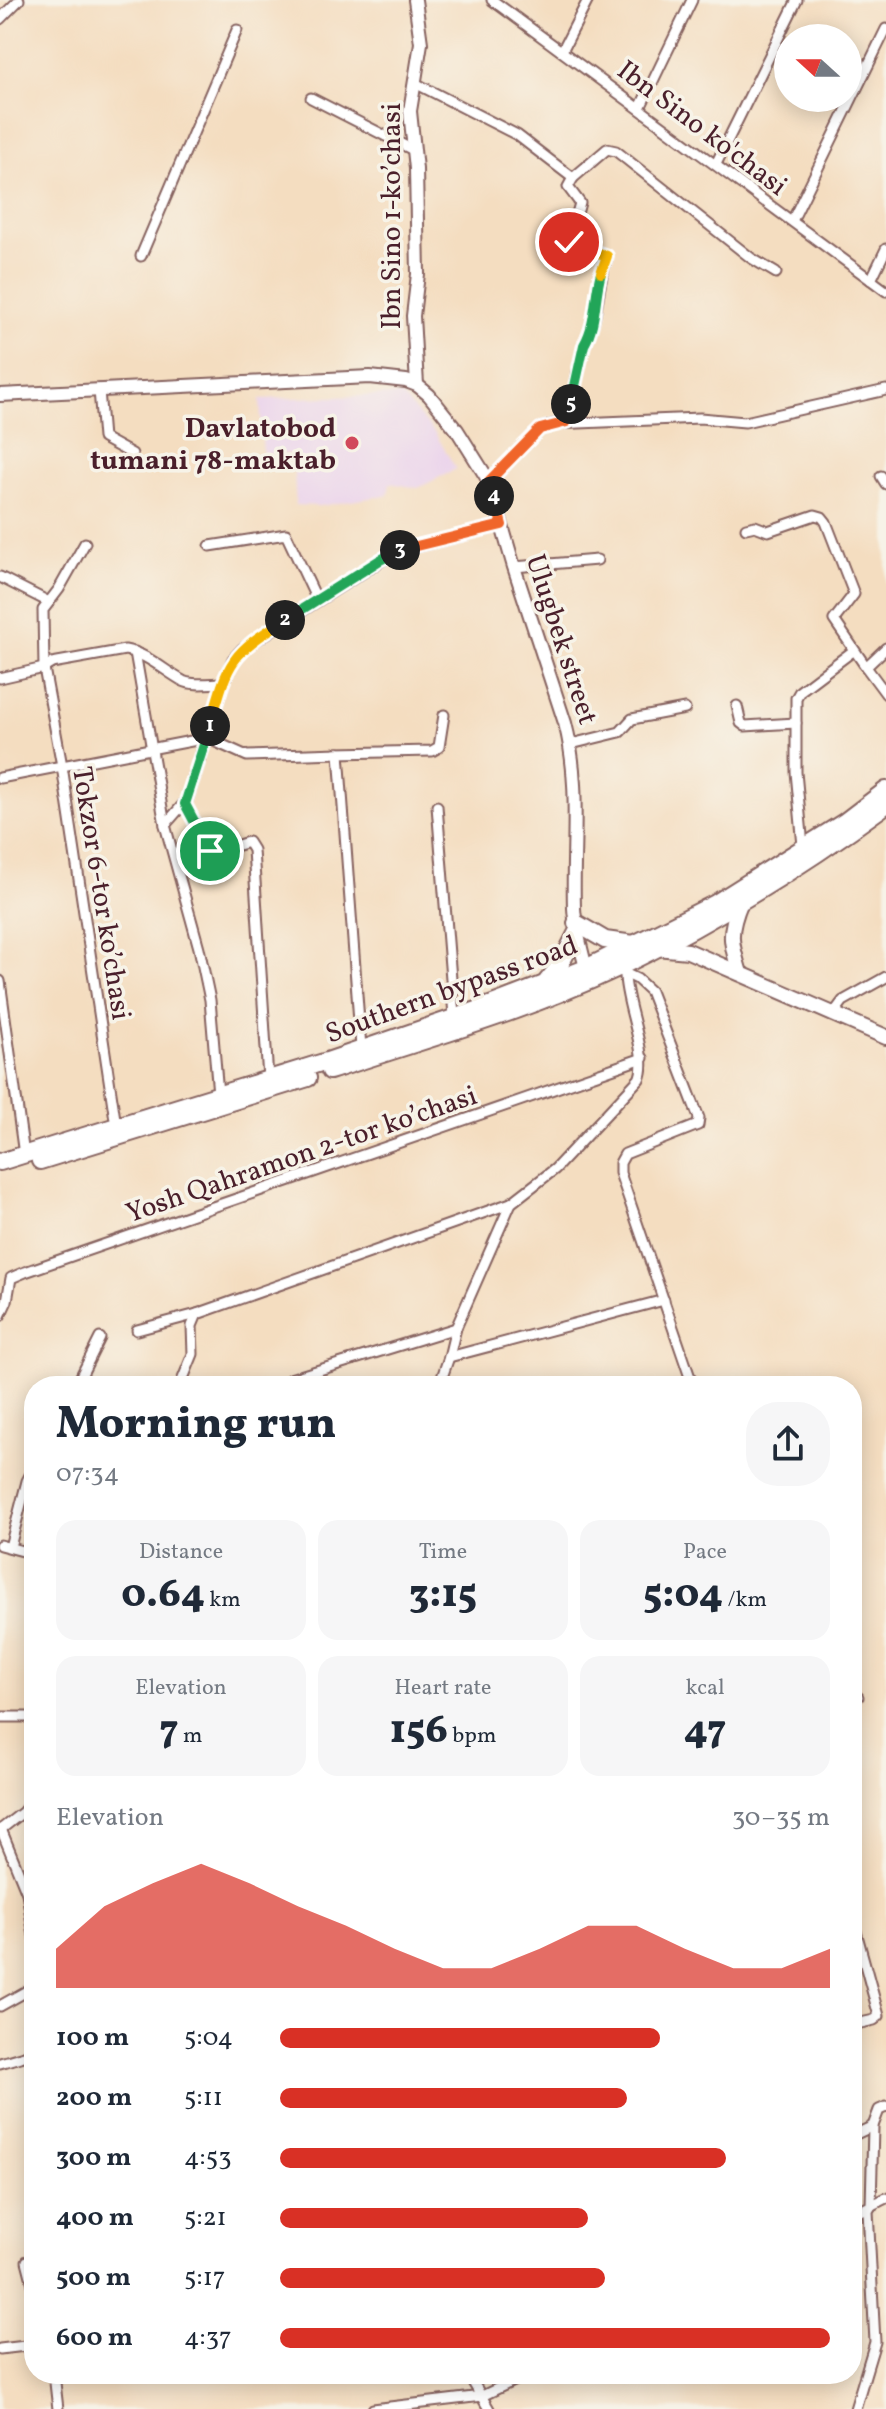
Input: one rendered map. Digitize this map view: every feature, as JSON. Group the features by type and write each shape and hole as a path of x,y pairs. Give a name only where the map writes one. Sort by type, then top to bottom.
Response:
{"highway":[{"name":"Southern bypass road","path":"0,1162 268,1079 586,968 714,904 844,822 886,790"},
{"name":"Southern bypass road","path":"0,1172 172,1122 538,1002 620,972 842,838 886,805"},
{"path":"543,985 560,965 577,928 605,940 635,944"}],"main road":[{"path":"740,973 730,942 741,901"},
{"path":"656,948 688,951 886,1037"}],"street":[{"path":"0,19 19,0"},
{"name":"Ibn Sino 1-koʼchasi","path":"415,0 421,43 410,111 415,151 418,274 413,316 417,385"},
{"name":"Ibn Sino ko'chasi","path":"492,0 886,291"},
{"path":"562,51 588,0"},
{"path":"640,108 692,0"},
{"path":"716,164 797,0"},
{"path":"792,221 886,29"},
{"path":"141,256 237,30"},
{"path":"415,83 517,135 573,178"},
{"path":"311,98 415,151"},
{"path":"567,422 584,345 589,337 599,278 607,257 569,241 580,203 568,187 573,178 607,149 616,151 751,258 776,273"},
{"path":"871,280 886,249"},
{"path":"0,395 370,377 392,378 417,385"},
{"name":"Ulugbek street","path":"417,385 457,430 489,481 571,744 575,787 577,928 586,968"},
{"path":"99,390 103,438 132,454"},
{"path":"489,481 540,429 567,422 700,418 745,422 886,390"},
{"path":"746,528 755,526 768,531 815,515 822,517 854,594 834,620 886,694"},
{"path":"165,825 185,804 223,683 233,659 242,649 395,552 502,525"},
{"path":"210,546 286,534 317,600"},
{"path":"0,577 49,602 85,543"},
{"path":"514,567 597,560"},
{"name":"Tokzor 6-tor koʼchasi","path":"49,602 42,617 44,668 62,766 116,1126"},
{"path":"866,667 886,648"},
{"path":"0,678 44,668 52,663 117,651 135,652 186,683 223,683"},
{"path":"803,846 796,772 797,694 853,651"},
{"path":"135,652 165,825 210,1000 218,1094"},
{"path":"737,706 741,723 745,726 796,723"},
{"path":"571,744 620,732 628,720 685,709"},
{"path":"0,778 207,738 247,756 436,750 441,742 444,715"},
{"path":"339,753 361,1048"},
{"path":"185,804 212,853 248,842 253,850 268,1079"},
{"path":"437,806 454,1016"},
{"path":"137,1330 197,1314 511,1203 555,1169 644,1070 620,972"},
{"path":"620,972 637,979 650,991 699,1118 698,1125 625,1154 620,1163 620,1173 690,1376"},
{"path":"834,1013 843,1001 886,977"},
{"path":"0,981 24,1155"},
{"name":"Yosh Qahramon 2-tor koʼchasi","path":"0,1278 11,1278 643,1058"},
{"path":"442,1376 456,1328 511,1203"},
{"path":"0,1316 7,1301 11,1278"},
{"path":"449,1357 664,1300"},
{"path":"184,1376 193,1354 192,1326 197,1314"},
{"path":"300,1376 456,1328"},
{"path":"81,1376 100,1338"},
{"path":"5,1546 24,1490"},
{"path":"0,1717 24,1717"},
{"path":"24,1811 0,1829 24,1886"},
{"path":"862,1954 879,2016 862,2023"},
{"path":"0,2006 24,1993"},
{"path":"0,2061 24,2055"},
{"path":"855,2409 875,2342 868,2211 871,2206 873,2126 879,2110 886,2107"},
{"path":"862,2131 873,2126"},
{"path":"862,2210 886,2198"},
{"path":"0,2349 24,2346"},
{"path":"55,2384 58,2409"},
{"path":"474,2384 489,2409"},
{"path":"373,2409 482,2396 507,2384"}],"shaded area":[{"name":"Davlatobod tumani 78-maktab","path":"401,395 435,433 456,469 418,488 390,483 388,495 319,506 296,505 293,454 263,454 260,399"}],"place":[{"name":"Davlatobod tumani 78-maktab","path":"352,443"}],"route":[{"path":"210,851 185,804 233,659 253,640 395,552 502,525 489,481 540,429 567,422 584,345 589,337 599,278 607,257 569,242"}]}
